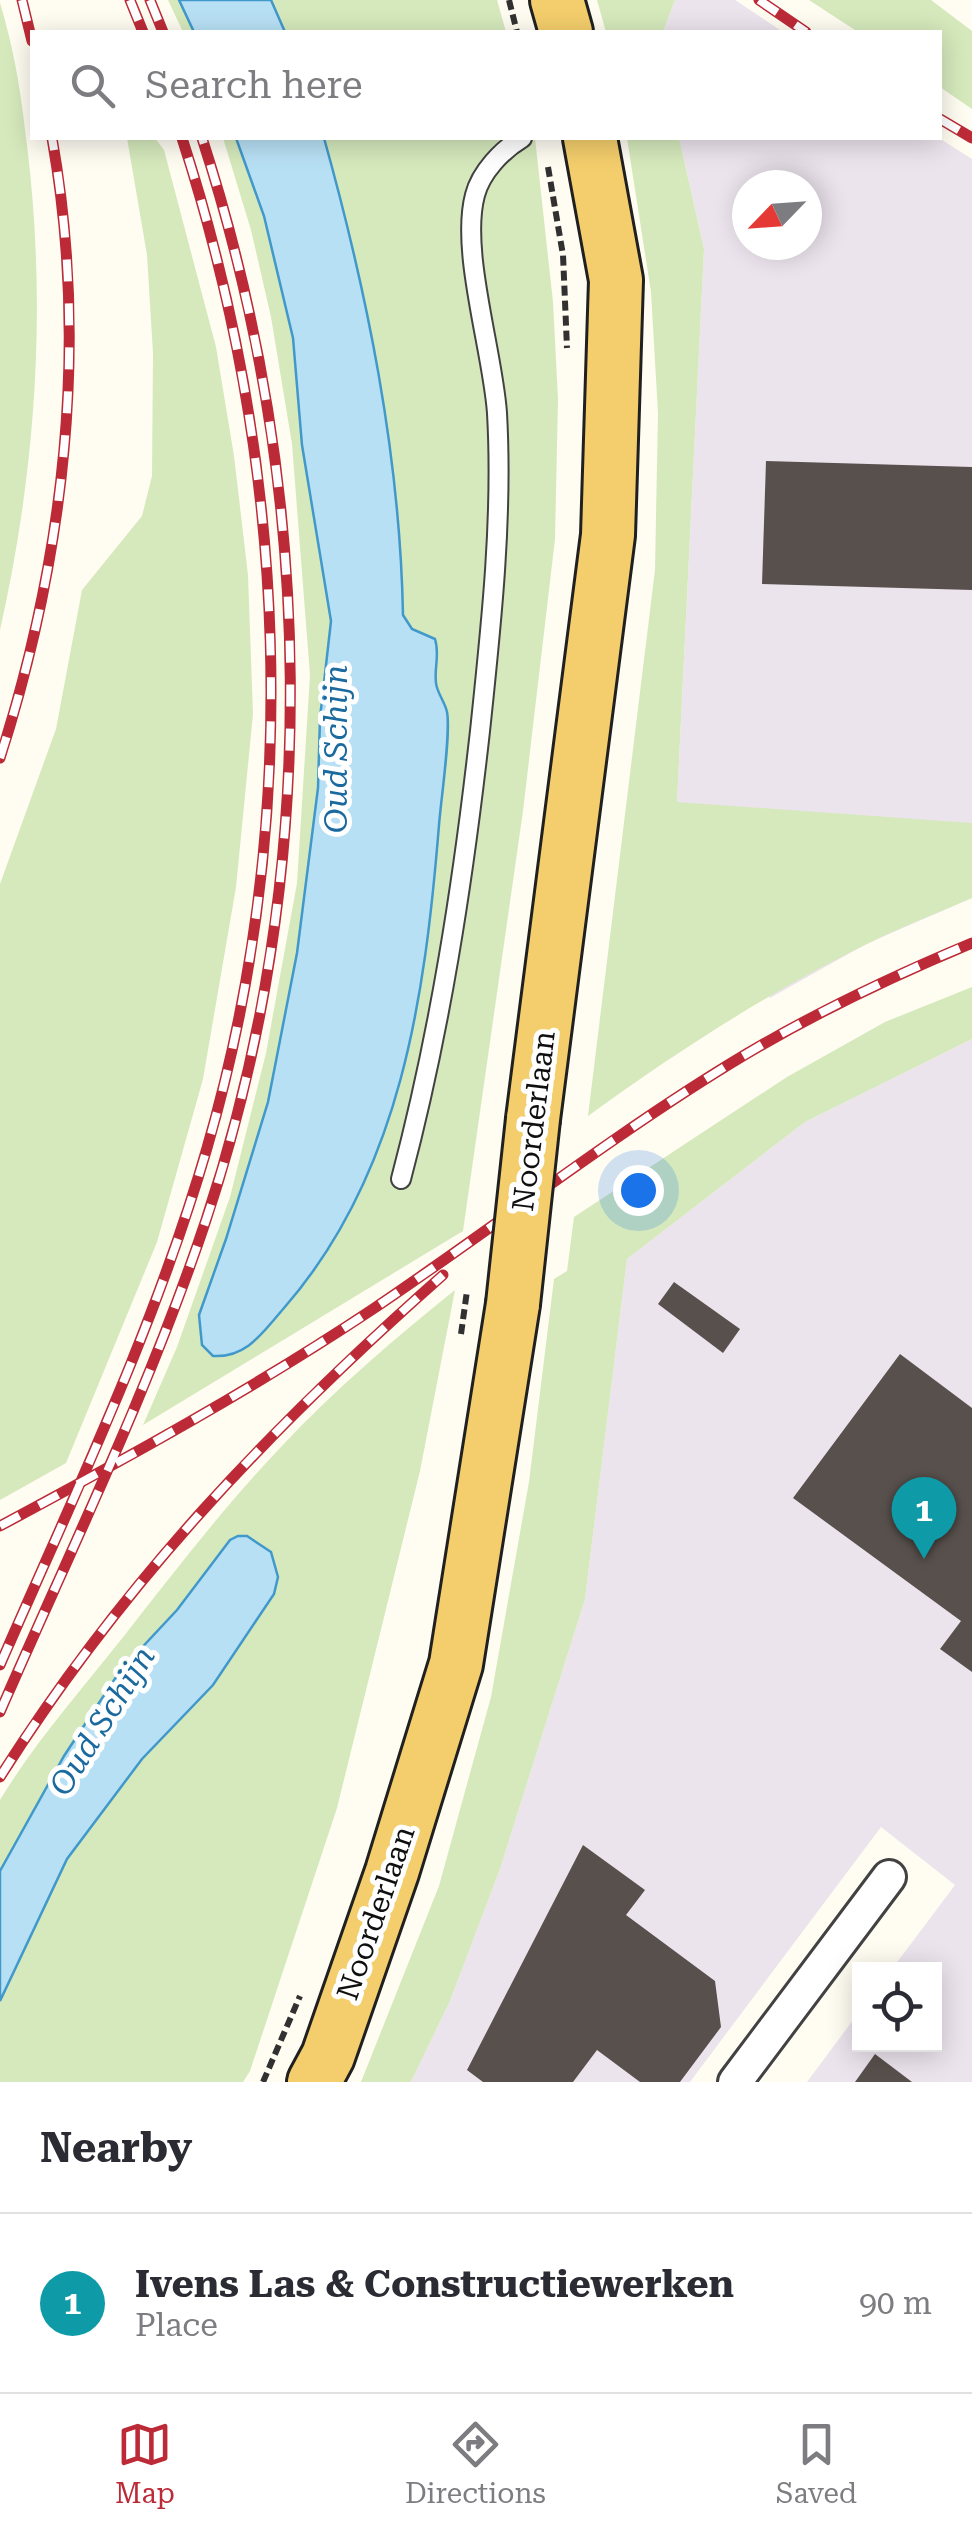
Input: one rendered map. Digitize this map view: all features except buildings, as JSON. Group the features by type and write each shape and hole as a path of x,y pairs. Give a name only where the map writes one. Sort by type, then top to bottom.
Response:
{"main road":[{"path":"557,0 565,30"},
{"name":"Noorderlaan","path":"314,2082 328,2056 392,1872 456,1664 513,1304 532,1119 608,535 616,280 568,147"}],"street":[{"path":"735,2082 889,1877"}],"lane":[{"path":"400,1179 444,993 469,828 495,597 497,412 470,231 475,192 496,158 519,140"}],"path":[{"path":"568,147 563,255 568,354"},
{"path":"459,1352 462,1334"},
{"path":"263,2082 305,1983"}],"shaded area":[{"path":"675,0 735,0 780,30 664,30"},
{"path":"679,140 942,140 972,159 972,898 866,944 770,998 677,803 704,249"},
{"path":"972,1039 972,2082 807,2082 852,2021 852,2052 942,2052 942,1962 897,1962 955,1885 881,1827 690,2082 411,2082 450,2001 500,1869 585,1599 627,1259 805,1122"}],"green space":[{"path":"168,0 497,0 505,30 182,30"},
{"path":"597,0 675,0 664,30 605,30"},
{"path":"809,0 931,0 972,31 972,109 942,88 942,30 855,30"},
{"path":"0,3 17,73 27,145 37,328 30,449 0,630"},
{"path":"127,140 156,140 164,150 216,347 234,456 248,575 253,714 236,887 203,1079 157,1242 66,1463 0,1500 0,884 56,729 82,590 142,516 152,476 153,353 147,255"},
{"path":"224,140 535,140 553,302 558,399 555,539 523,811 463,1231 143,1425 177,1347 230,1197 266,1053 297,883 310,675 292,444 271,317 251,230"},
{"path":"627,140 679,140 704,249 677,802 972,823 972,898 880,938 794,982 689,1046 588,1116 655,570 658,413 651,292"},
{"path":"972,987 972,1039 805,1122 627,1259 585,1599 500,1869 450,2001 411,2082 361,2082 439,1886 491,1697 529,1482 554,1279 567,1271 574,1217 787,1077 885,1022"},
{"path":"455,1290 420,1471 337,1808 250,2071 243,2082 0,2082 0,1800 59,1716 259,1470 343,1385"}],"water":[{"path":"179,0 271,0 284,30 193,30"},
{"name":"Oud Schijn","path":"237,140 325,140 367,314 388,434 403,615 412,629 435,639 436,683 447,712 448,735 433,890 415,1018 381,1142 356,1200 324,1256 284,1308 245,1348 213,1356 202,1345 199,1315 268,1102 297,953 318,788 320,718 331,621 302,445 293,338 264,216"},
{"name":"Oud Schijn","path":"247,1536 271,1552 278,1577 274,1594 213,1685 142,1759 67,1859 0,2001 0,1871 64,1756 120,1671 177,1610 230,1540"}],"railway":[{"path":"22,0 30,33"},
{"path":"130,0 142,30"},
{"path":"150,0 162,30"},
{"path":"759,0 803,30"},
{"path":"942,120 972,138"},
{"path":"0,758 40,606 64,451 69,373 68,294 52,140"},
{"path":"0,1665 112,1410 186,1215 238,1023 258,897 269,769 270,642 262,514 244,387 217,262 183,140"},
{"path":"0,1712 135,1407 184,1283 244,1087 271,952 286,815 290,678 284,541 267,405 239,270 203,140"},
{"path":"0,1526 189,1422 328,1339 728,1065 848,999 972,943"},
{"path":"0,1777 97,1637 149,1572 260,1449 443,1275"}],"place":[{"name":"Ivens Las & Constructiewerken","path":"924,1559"}]}
